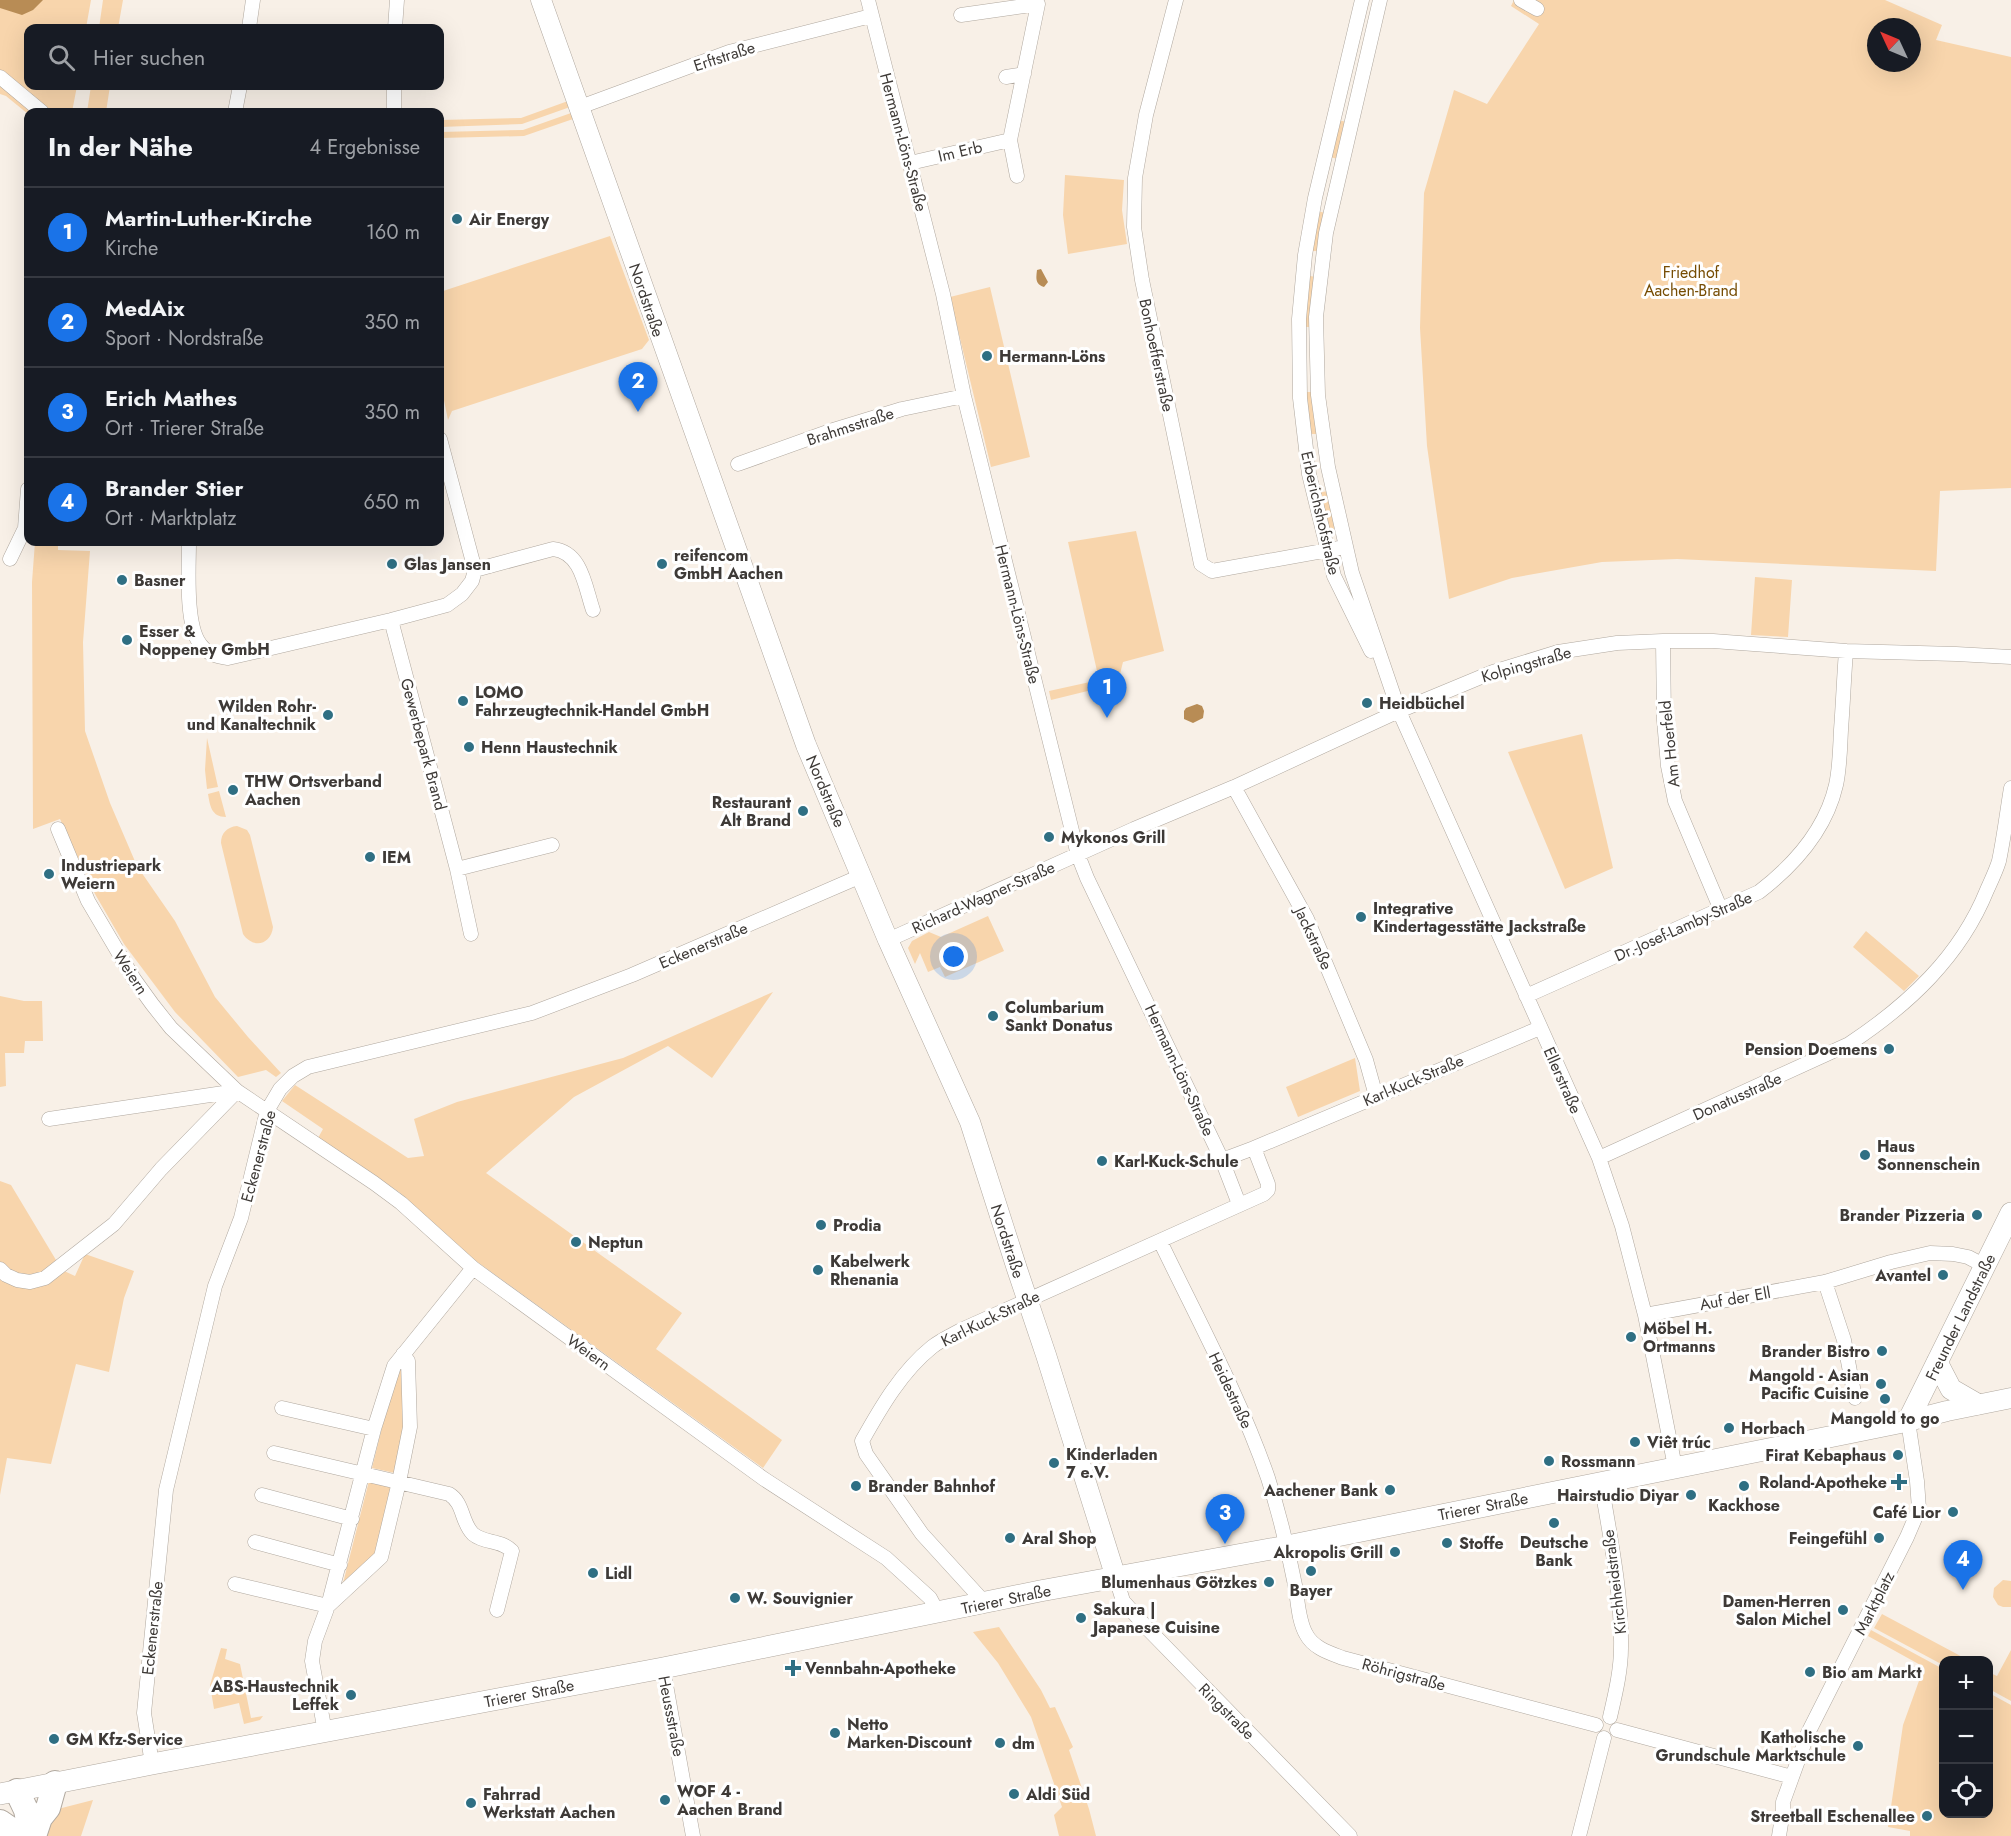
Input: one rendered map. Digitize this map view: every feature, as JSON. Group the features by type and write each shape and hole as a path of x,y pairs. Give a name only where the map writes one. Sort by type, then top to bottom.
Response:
{"highway":[{"path":"8,1793 20,1833 40,1818 48,1808 55,1784"}],"main road":[{"name":"Freunder Landstraße","path":"1908,1421 2011,1213"},
{"path":"1937,1362 1952,1389 1977,1404"},
{"name":"Trierer Straße","path":"8,1793 1287,1546 1908,1421"}],"street":[{"path":"250,24 254,0"},
{"path":"395,24 397,0"},
{"name":"Nordstraße","path":"542,0 806,745 888,940 970,1122 1116,1578"},
{"name":"Hermann-Löns-Straße","path":"868,0 943,294 964,396 1078,855 1222,1160 1239,1204"},
{"name":"Bonhoefferstraße","path":"1176,0 1146,115 1135,178 1134,227 1142,280 1201,564 1212,571 1345,547"},
{"name":"Erberichshofstraße","path":"1362,0 1315,198 1299,319 1300,398 1309,474 1334,576 1387,679"},
{"name":"Erberichshofstraße","path":"1380,0 1326,233 1316,317 1318,395 1328,467 1345,547 1362,608 1399,711"},
{"path":"1521,0 1537,9"},
{"path":"961,15 1038,2 1010,140 1017,176"},
{"name":"Erftstraße","path":"580,107 729,52 871,16"},
{"path":"1006,77 1024,74"},
{"path":"0,77 37,108"},
{"path":"236,108 239,90"},
{"path":"394,90 394,108"},
{"name":"Im Erb","path":"909,163 1010,140"},
{"path":"1305,263 1322,264"},
{"name":"Brahmsstraße","path":"738,464 830,431 902,409 964,396"},
{"path":"189,546 190,614 193,628 200,644 207,652 216,656 228,658 391,620 447,604 462,594 472,581 474,570 444,454"},
{"path":"10,559 24,530"},
{"path":"474,570 553,549 562,550 574,560 581,572 593,610"},
{"name":"Gewerbepark Brand","path":"391,620 457,869 471,934"},
{"name":"Kolpingstraße","path":"1078,855 1234,788 1399,711 1493,672 1558,652 1617,643 1663,641 1746,643 1846,651 2011,657"},
{"name":"Am Hoerfeld","path":"1663,641 1664,720 1668,766 1675,801 1721,910"},
{"name":"Dr.-Josef-Lamby-Straße","path":"1526,996 1759,892 1794,861 1820,826 1836,785 1846,651"},
{"name":"Ellerstraße","path":"1399,711 1599,1158 1622,1226 1645,1315 1675,1467"},
{"name":"Jackstraße","path":"1234,788 1307,919 1366,1060 1376,1096"},
{"name":"Donatusstraße","path":"1599,1158 1849,1044 1880,1024 1921,989 1968,929 1983,900 1998,862 2011,788"},
{"name":"Weiern","path":"58,829 88,901 134,979 171,1028 237,1091 374,1183 401,1203 473,1268 764,1479 886,1558 930,1598 938,1613"},
{"path":"457,869 552,845"},
{"name":"Richard-Wagner-Straße","path":"888,940 1078,855"},
{"name":"Eckenerstraße","path":"152,1764 144,1713 166,1490 215,1286 241,1218 267,1111 280,1089 293,1076 308,1067 532,1013 632,975 861,876"},
{"name":"Karl-Kuck-Straße","path":"1222,1160 1540,1028"},
{"path":"49,1119 237,1091"},
{"path":"0,1269 17,1280 30,1282 45,1278 114,1224 160,1169 237,1091"},
{"name":"Karl-Kuck-Straße","path":"985,1603 922,1533 866,1454 862,1441 876,1415 908,1370 933,1346 961,1330 1264,1194 1268,1190 1268,1184 1254,1148"},
{"name":"Heidestraße","path":"1160,1240 1250,1432 1268,1480 1287,1546"},
{"name":"Auf der Ell","path":"1645,1315 1825,1282 1930,1253 1968,1257 1985,1266"},
{"path":"325,1732 312,1661 315,1641 328,1606 364,1475 374,1429 394,1366 473,1268"},
{"path":"1825,1282 1844,1340 1855,1398"},
{"path":"328,1606 381,1557 410,1427 408,1361 404,1354"},
{"name":"Trierer Straße","path":"1908,1421 2011,1398"},
{"path":"282,1408 374,1429"},
{"name":"Marktplatz","path":"1779,1836 1784,1811 1783,1802 1808,1733 1919,1509 1908,1421"},
{"path":"274,1453 454,1497 460,1504 471,1532 483,1540 506,1545 512,1551 497,1610"},
{"name":"Kirchheidstraße","path":"1601,1482 1619,1595 1621,1650 1617,1688 1610,1717"},
{"path":"262,1495 352,1519"},
{"path":"255,1542 340,1564"},
{"name":"Röhrigstraße","path":"1287,1546 1305,1634 1323,1650 1395,1673 1596,1725"},
{"name":"Ringstraße","path":"1116,1578 1123,1601 1148,1629 1350,1836"},
{"path":"235,1584 328,1606"},
{"name":"Heussstraße","path":"663,1668 693,1836"},
{"path":"1610,1717 1616,1721 1617,1730 1613,1737 1604,1738 1599,1735 1596,1725 1602,1718 1610,1717"},
{"path":"1617,1730 1792,1777"},
{"path":"1579,1836 1604,1738"}],"green space":[{"path":"0,0 91,0 87,24 24,24 24,90 76,90 73,108 24,108 24,111 0,94"},
{"path":"103,0 123,0 119,24 100,24"},
{"name":"Friedhof Aachen-Brand","path":"1514,0 1885,0 1942,25 1936,40 2011,57 2011,488 1940,491 1936,571 1677,559 1602,562 1512,578 1449,599 1427,446 1420,328 1424,193 1454,90 1487,104 1539,24 1511,6"},
{"path":"90,90 109,90 107,108 88,108"},
{"path":"568,101 570,107 522,124 444,127 444,120 521,118"},
{"path":"571,113 573,119 524,136 444,138 444,132 523,130"},
{"path":"1338,120 1347,122 1338,159 1330,157"},
{"path":"1065,175 1124,180 1122,210 1127,244 1068,254 1063,215"},
{"path":"1317,211 1326,213 1319,251 1312,251"},
{"path":"610,236 649,340 642,349 452,411 448,420 444,400 444,291"},
{"path":"1316,277 1313,327 1304,327 1308,278"},
{"path":"990,287 1030,457 991,467 950,297"},
{"path":"1306,392 1315,392 1318,434 1309,434"},
{"path":"1327,491 1335,527 1333,531 1328,531 1319,493"},
{"path":"1136,531 1164,651 1123,662 1119,678 1112,685 1051,700 1049,691 1099,680 1068,542"},
{"path":"35,546 58,546 58,550 90,551 83,642 85,731 110,803 137,866 175,921 215,997 281,1073 276,1077 266,1070 238,1077 175,1012 124,944 95,894 60,819 33,829 32,582"},
{"path":"1755,577 1792,580 1788,637 1751,635"},
{"path":"1582,734 1613,868 1565,889 1508,752"},
{"path":"207,738 218,787 207,789 205,770"},
{"path":"219,791 226,817 217,815 212,810 208,794"},
{"path":"237,826 247,830 250,835 273,927 269,938 261,943 252,942 243,934 221,843 225,831"},
{"path":"988,916 1004,951 945,977 940,967 928,972 920,953 915,964 908,948 912,941 929,932 941,937"},
{"path":"1866,931 1919,976 1904,991 1853,947"},
{"path":"773,992 712,1078 668,1046 574,1097 486,1173 682,1313 656,1349 782,1440 763,1468 476,1261 399,1192 318,1138 323,1129 282,1101 295,1085 408,1158 424,1156 414,1119 457,1102 623,1058"},
{"path":"0,996 24,1001 42,1001 43,1041 25,1041 24,1053 5,1053 6,1086 0,1087"},
{"path":"1355,1058 1360,1091 1298,1117 1286,1087"},
{"path":"0,1181 11,1185 62,1270 75,1276 85,1254 134,1271 124,1298 109,1372 76,1364 51,1464 7,1458 0,1495"},
{"path":"397,1367 403,1369 405,1426 395,1473 372,1468"},
{"path":"369,1481 392,1486 378,1554 342,1587"},
{"path":"2003,1580 2011,1581 2011,1607 1998,1605 1993,1597 1994,1588"},
{"path":"1882,1614 1961,1656 1939,1656 1939,1663 1874,1628"},
{"path":"999,1627 1041,1690 1050,1708 1055,1707 1073,1747 1069,1750 1096,1836 1059,1836 1054,1815 1062,1807 1031,1717 998,1663 973,1632"},
{"path":"1871,1630 1939,1667 1939,1818 1993,1818 1993,1695 2011,1705 2011,1836 1910,1836 1910,1831 1888,1827 1903,1725 1924,1667 1868,1636"},
{"path":"221,1648 227,1649 225,1659 240,1664 251,1718 263,1716 260,1720 244,1724 239,1703 214,1709 210,1685"},
{"path":"2011,1650 2011,1701 1993,1691 1993,1674 1997,1676"},
{"path":"93,1800 81,1836 39,1836 54,1810"}],"shaded area":[{"path":"0,0 43,0 33,10 22,15 0,8"},
{"path":"1041,269 1048,282 1044,287 1039,284 1036,276 1037,270"},
{"path":"1197,704 1202,706 1203,718 1193,723 1184,719 1186,708"}],"place":[{"name":"Air Energy","path":"457,219"},
{"name":"Hermann-Löns","path":"987,356"},
{"name":"MedAix","path":"638,412"},
{"name":"Glas Jansen","path":"392,564"},
{"name":"reifencom GmbH Aachen","path":"662,564"},
{"name":"Basner","path":"122,580"},
{"name":"Esser & Noppeney GmbH","path":"127,640"},
{"name":"LOMO Fahrzeugtechnik-Handel GmbH","path":"463,701"},
{"name":"Heidbüchel","path":"1367,703"},
{"name":"Wilden Rohr- und Kanaltechnik","path":"328,715"},
{"name":"Martin-Luther-Kirche","path":"1107,718"},
{"name":"Henn Haustechnik","path":"469,747"},
{"name":"THW Ortsverband Aachen","path":"233,790"},
{"name":"Restaurant Alt Brand","path":"803,811"},
{"name":"Mykonos Grill","path":"1049,837"},
{"name":"IEM","path":"370,857"},
{"name":"Industriepark Weiern","path":"49,874"},
{"name":"Integrative Kindertagesstätte Jackstraße","path":"1361,917"},
{"name":"Columbarium Sankt Donatus","path":"993,1016"},
{"name":"Pension Doemens","path":"1889,1049"},
{"name":"Haus Sonnenschein","path":"1865,1155"},
{"name":"Karl-Kuck-Schule","path":"1102,1161"},
{"name":"Brander Pizzeria","path":"1977,1215"},
{"name":"Prodia","path":"821,1225"},
{"name":"Neptun","path":"576,1242"},
{"name":"Kabelwerk Rhenania","path":"818,1270"},
{"name":"Avantel","path":"1943,1275"},
{"name":"Möbel H. Ortmanns","path":"1631,1337"},
{"name":"Brander Bistro","path":"1882,1351"},
{"name":"Mangold - Asian Pacific Cuisine","path":"1881,1384"},
{"name":"Mangold to go","path":"1885,1399"},
{"name":"Horbach","path":"1729,1428"},
{"name":"Viêt trúc","path":"1635,1442"},
{"name":"Firat Kebaphaus","path":"1898,1455"},
{"name":"Rossmann","path":"1549,1461"},
{"name":"Kinderladen 7 e.V.","path":"1054,1463"},
{"name":"Roland-Apotheke","path":"1899,1482"},
{"name":"Brander Bahnhof","path":"856,1486"},
{"name":"Kackhose","path":"1744,1486"},
{"name":"Aachener Bank","path":"1390,1490"},
{"name":"Hairstudio Diyar","path":"1691,1495"},
{"name":"Café Lior","path":"1953,1512"},
{"name":"Deutsche Bank","path":"1554,1523"},
{"name":"Aral Shop","path":"1010,1538"},
{"name":"Feingefühl","path":"1879,1538"},
{"name":"Stoffe","path":"1447,1543"},
{"name":"Erich Mathes","path":"1225,1544"},
{"name":"Akropolis Grill","path":"1395,1552"},
{"name":"Bayer","path":"1311,1571"},
{"name":"Lidl","path":"593,1573"},
{"name":"Blumenhaus Götzkes","path":"1269,1582"},
{"name":"Brander Stier","path":"1963,1590"},
{"name":"W. Souvignier","path":"735,1598"},
{"name":"Damen-Herren Salon Michel","path":"1843,1610"},
{"name":"Sakura | Japanese Cuisine","path":"1081,1618"},
{"name":"Vennbahn-Apotheke","path":"793,1668"},
{"name":"Bio am Markt","path":"1810,1672"},
{"name":"ABS-Haustechnik Leffek","path":"351,1695"},
{"name":"Netto Marken-Discount","path":"835,1733"},
{"name":"GM Kfz-Service","path":"54,1739"},
{"name":"dm","path":"1000,1743"},
{"name":"Katholische Grundschule Marktschule","path":"1858,1746"},
{"name":"Aldi Süd","path":"1014,1794"},
{"name":"WOF 4 - Aachen Brand","path":"665,1800"},
{"name":"Fahrrad Werkstatt Aachen","path":"471,1803"},
{"name":"Streetball Eschenallee","path":"1927,1816"}]}
